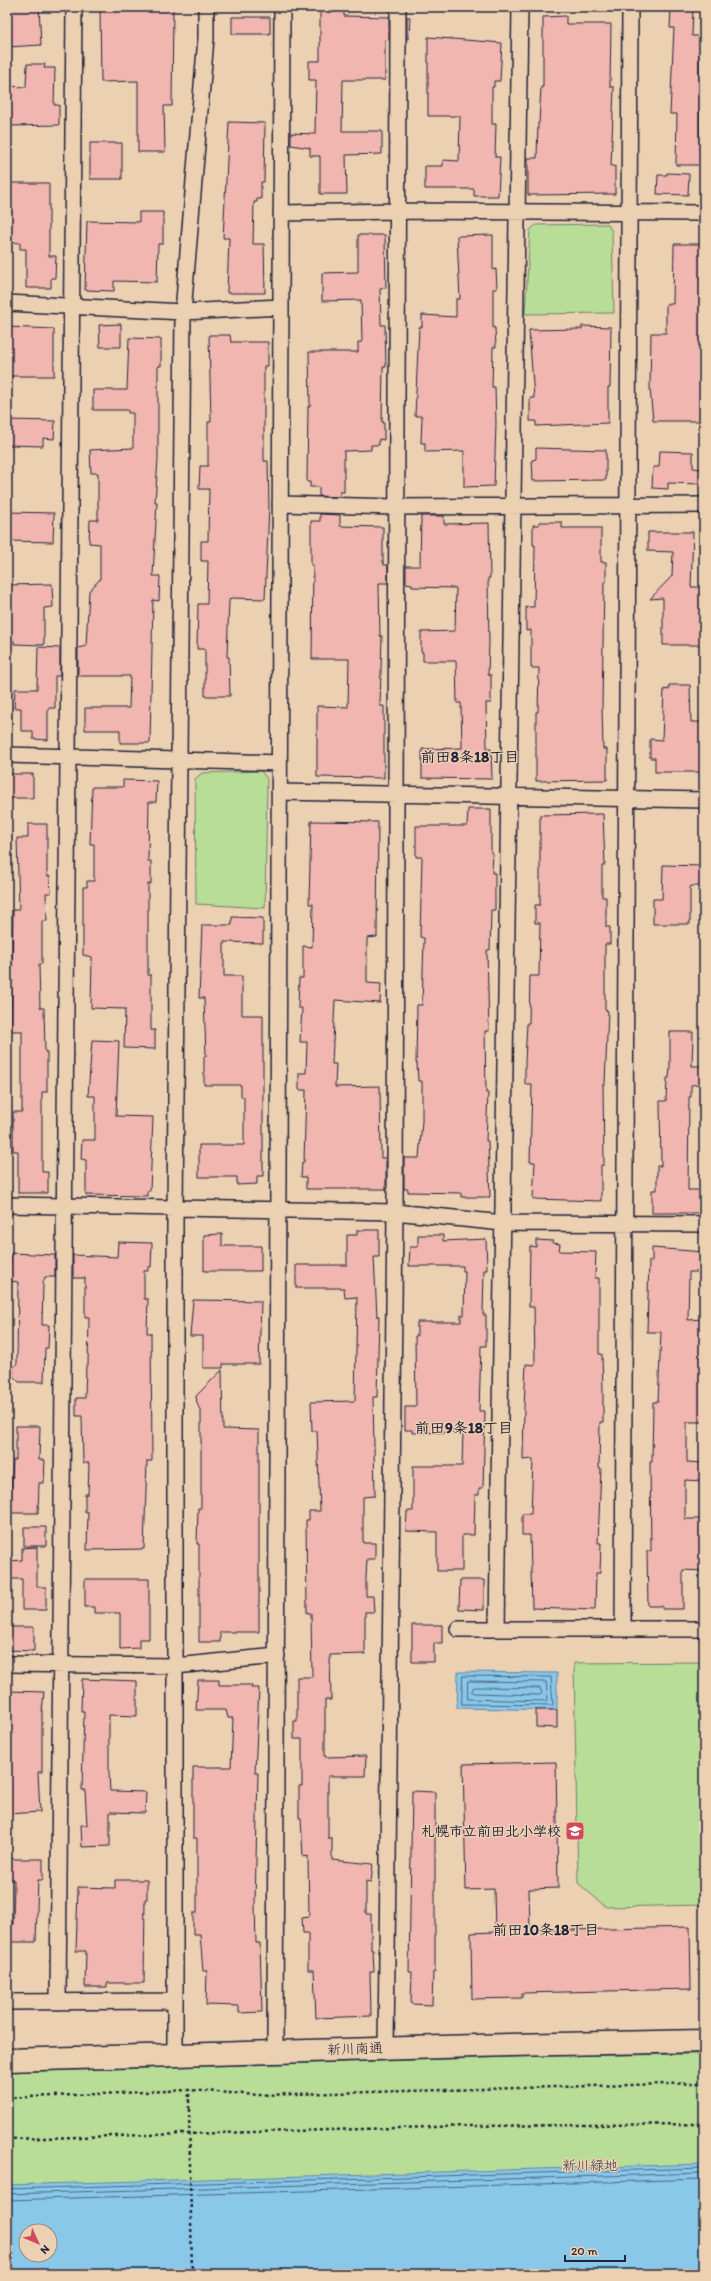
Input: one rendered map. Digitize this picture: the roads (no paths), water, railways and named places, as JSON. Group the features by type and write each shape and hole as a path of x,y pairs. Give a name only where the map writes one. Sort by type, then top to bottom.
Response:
{"street":[{"path":"58,2002 74,7"},
{"path":"175,2055 175,1209 183,312 206,38 206,7"},
{"path":"275,2052 282,7"},
{"path":"386,2048 395,1212 398,7"},
{"path":"497,1629 520,7"},
{"path":"623,1628 630,7"},
{"path":"281,213 397,211 704,213"},
{"path":"7,303 183,312 281,307"},
{"path":"280,504 396,507 704,506"},
{"path":"7,755 68,755 279,763"},
{"path":"279,792 395,795 509,795 627,800 704,800"},
{"path":"7,1205 395,1212 503,1223 704,1224"},
{"path":"458,1629 704,1629"},
{"path":"7,1664 175,1666 277,1656"},
{"path":"7,2002 175,2001"},
{"name":"新川南通","path":"7,2060 386,2048 704,2041"}],"water":[{"path":"458,1672 557,1673 557,1710 457,1708"},
{"path":"704,2164 704,2274 7,2274 7,2185"}],"place":[{"name":"札幌市立前田北小学校","path":"575,1831"}],"district":[{"name":"前田8条18丁目","path":"470,757"},
{"name":"前田9条18丁目","path":"464,1428"},
{"name":"前田10条18丁目","path":"546,1930"}],"park label":[{"name":"新川緑地","path":"590,2165"}]}
